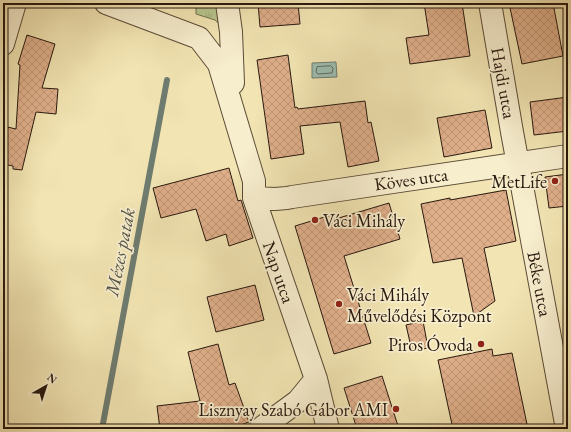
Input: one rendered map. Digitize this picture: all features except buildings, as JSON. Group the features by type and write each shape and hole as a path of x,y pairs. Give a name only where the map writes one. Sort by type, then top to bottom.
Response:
{"street":[{"path":"3,44 15,3"},
{"name":"Nap utca","path":"106,3 199,38 220,64 254,180 254,198 316,378 328,429"},
{"name":"Nap utca","path":"227,3 231,32 234,115"},
{"name":"Hajdi utca","path":"490,3 518,163"},
{"name":"Köves utca","path":"254,198 287,198 568,156"},
{"name":"Béke utca","path":"518,163 567,429"},
{"path":"260,429 298,401 316,378"}],"green space":[{"path":"196,3 220,3 224,28 215,20 196,14"}],"water":[{"path":"336,62 337,77 312,78 312,63"}],"waterway":[{"name":"Mézes patak","path":"102,429 167,80"}],"place":[{"name":"MetLife","path":"555,181"},
{"name":"Váci Mihály","path":"315,220"},
{"name":"Váci Mihály Művelődési Központ","path":"339,304"},
{"name":"Piros Óvoda","path":"481,344"},
{"name":"Lisznyay Szabó Gábor AMI","path":"396,409"}]}
